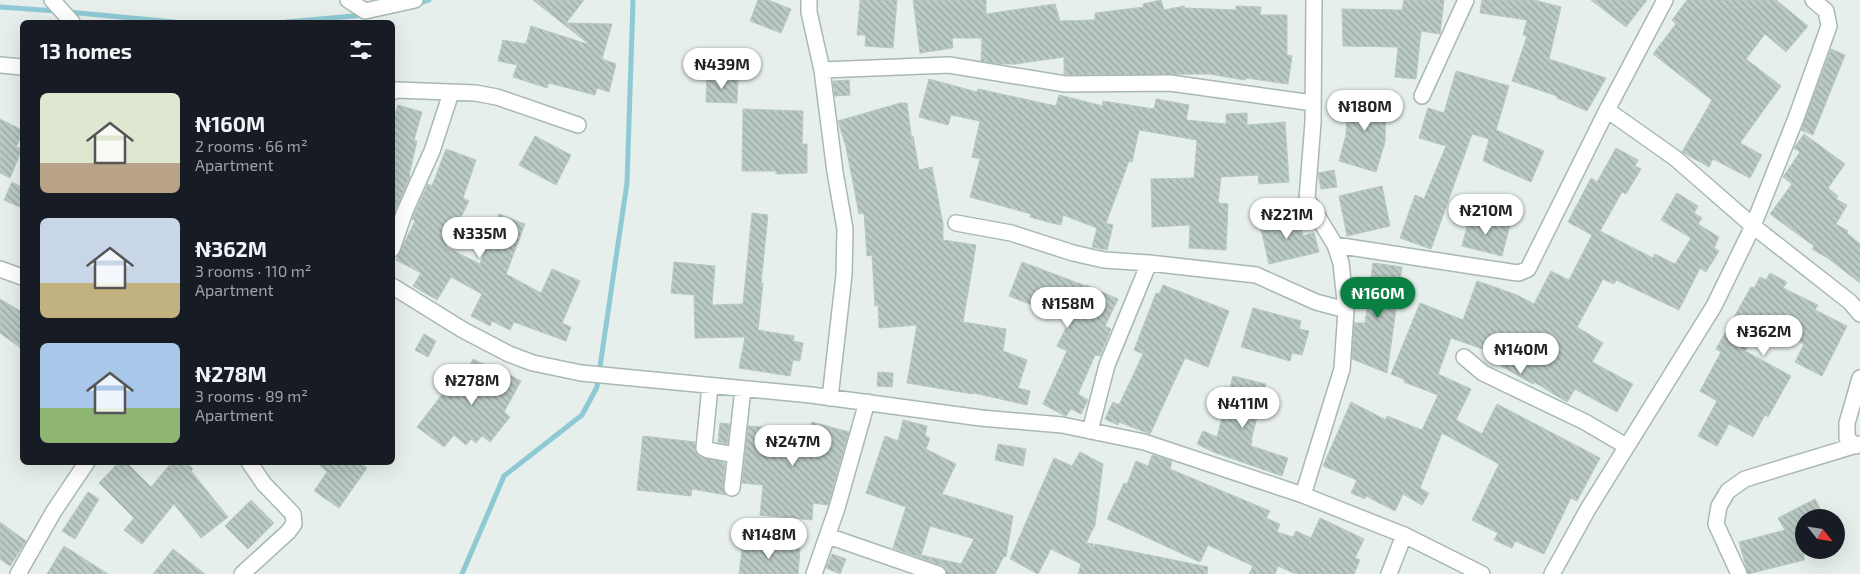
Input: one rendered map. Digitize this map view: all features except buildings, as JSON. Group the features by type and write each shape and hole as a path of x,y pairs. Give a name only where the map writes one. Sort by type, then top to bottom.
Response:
{"street":[{"path":"52,0 70,20"},
{"path":"348,0 365,11 416,0"},
{"path":"809,0 809,12 822,70 835,172 845,229 844,275 830,398"},
{"path":"1303,495 1342,369 1346,310 1341,262 1335,245 1307,199 1313,103 1314,0"},
{"path":"1422,96 1466,0"},
{"path":"1335,245 1519,273 1528,269 1607,110 1665,0"},
{"path":"1552,574 1626,446 1714,306 1753,226 1796,118 1828,26 1826,11 1813,0"},
{"path":"0,65 20,67"},
{"path":"822,70 949,65 1064,84 1170,84 1313,103"},
{"path":"395,91 475,93 497,97 578,125"},
{"path":"395,239 405,211 432,151 451,93"},
{"path":"1607,110 1675,158 1753,226 1850,302 1860,314"},
{"path":"956,223 1011,233 1074,253 1104,260 1256,275 1316,302 1346,310"},
{"path":"1090,431 1107,365 1149,263"},
{"path":"0,269 20,276"},
{"path":"395,288 463,330 509,354 534,363 581,373 868,402 981,418 1062,425 1144,442 1303,495 1404,535 1482,574"},
{"path":"1464,357 1483,373 1585,422 1626,446"},
{"path":"1858,445 1847,438 1847,423 1860,378"},
{"path":"710,386 704,448 735,455"},
{"path":"732,488 743,389"},
{"path":"814,574 828,536 868,402"},
{"path":"1739,574 1716,524 1719,506 1728,491 1745,479 1858,445"},
{"path":"18,574 54,512 85,465"},
{"path":"242,574 288,532 294,524 293,514 264,484 252,465"},
{"path":"1389,574 1404,535"},
{"path":"828,536 938,574"}],"waterway":[{"path":"417,4 429,0"},
{"path":"462,574 504,476 582,415 597,387 627,183 633,0"},
{"path":"0,7 57,11"},
{"path":"68,12 153,20"},
{"path":"309,20 365,15"}]}
